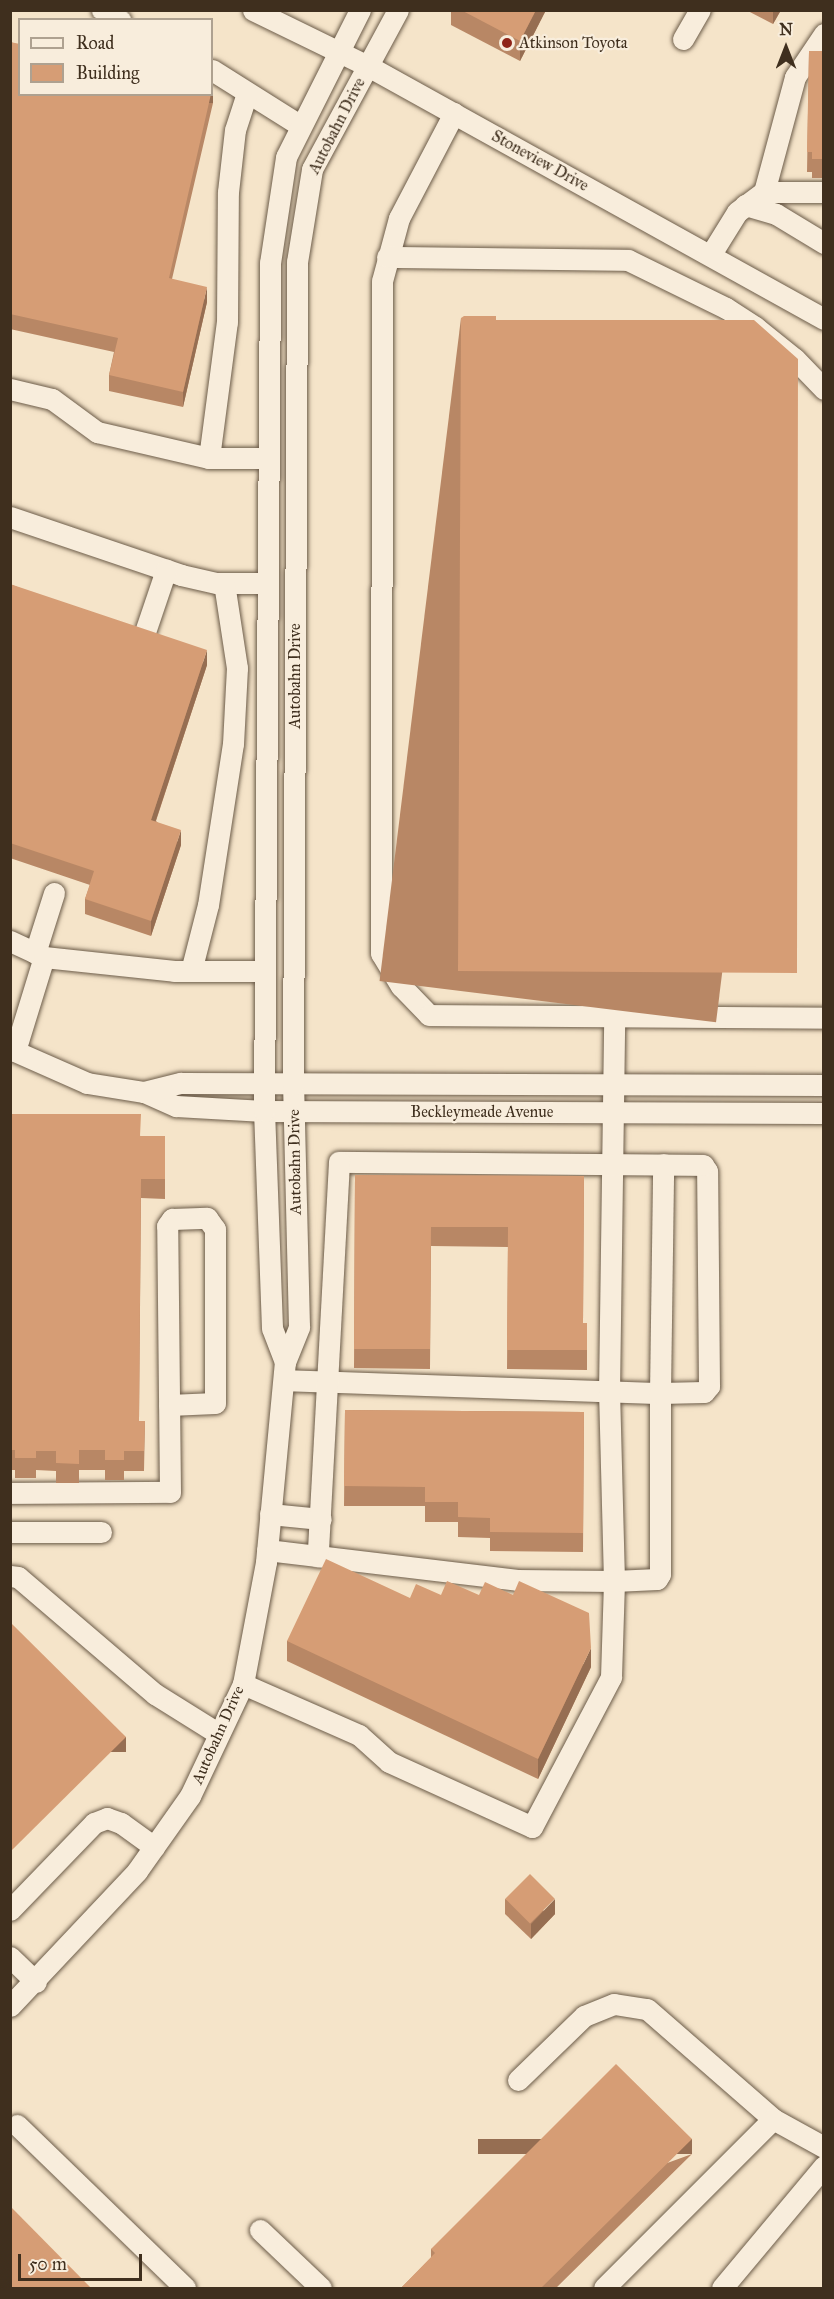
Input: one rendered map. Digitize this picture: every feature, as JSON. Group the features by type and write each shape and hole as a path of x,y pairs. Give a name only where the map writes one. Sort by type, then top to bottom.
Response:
{"street":[{"path":"102,10 116,18"},
{"name":"Stoneview Drive","path":"253,10 368,66 711,254 824,319"},
{"name":"Autobahn Drive","path":"285,1371 272,1328 264,1112 270,263 286,157 360,10"},
{"name":"Autobahn Drive","path":"10,2006 36,1982 137,1871 190,1796 243,1684 267,1550 285,1371 299,1327 293,1084 297,262 312,169 398,10"},
{"path":"683,39 700,10"},
{"path":"764,192 795,77 824,34"},
{"path":"213,71 301,126"},
{"path":"209,458 227,322 228,192 235,130 247,93"},
{"path":"454,113 399,218 387,257 382,292 381,953 401,986 429,1015 824,1018"},
{"path":"711,254 745,205 764,192 824,192"},
{"path":"745,205 776,214 824,243"},
{"path":"387,257 628,260 755,327 795,359 824,389"},
{"path":"10,388 52,399 97,432 209,458 269,458"},
{"path":"10,517 166,570 224,583 268,583"},
{"path":"144,635 166,570"},
{"path":"191,971 208,905 233,744 237,668 224,583"},
{"path":"13,1050 54,893"},
{"path":"10,941 39,955 191,971 265,971"},
{"path":"243,1684 359,1735 389,1762 532,1827 611,1677 614,1581 609,1392 615,1113 614,1016"},
{"name":"Beckleymeade Avenue","path":"13,1050 87,1083 144,1092 176,1107 264,1112 824,1113"},
{"name":"Beckleymeade Avenue","path":"144,1092 181,1083 824,1084"},
{"path":"285,1371 329,1384 609,1392 704,1392 709,1386 707,1171 703,1165 663,1164 339,1162 329,1384 318,1556"},
{"path":"267,1550 517,1580 657,1580 660,1574 663,1164"},
{"path":"10,1493 170,1492 169,1405 167,1226 172,1219 207,1218 215,1229 215,1403 169,1405"},
{"path":"270,1514 321,1519"},
{"path":"10,1532 101,1532"},
{"path":"10,1576 18,1577 154,1694 219,1734"},
{"path":"10,1910 94,1823 107,1818 121,1823 154,1847"},
{"path":"10,1957 36,1982"},
{"path":"518,2080 584,2016 614,2004 647,2009 773,2119 824,2147"},
{"path":"604,2289 773,2119"},
{"path":"17,2125 185,2289"},
{"path":"722,2289 824,2166"},
{"path":"260,2230 321,2289"}],"building":[{"path":"461,10 536,10 520,41"},
{"path":"10,42 18,44 18,96 211,96 169,278 207,287 183,392 109,375 118,338 10,314"},
{"path":"809,51 824,51 824,159 812,159 812,152 807,152"},
{"path":"464,316 496,316 496,320 754,320 798,359 797,973 458,971 461,318"},
{"path":"10,584 207,650 151,820 181,830 151,921 85,899 94,871 10,843"},
{"path":"10,1114 141,1114 140,1136 165,1136 165,1179 141,1179 139,1421 145,1421 144,1451 124,1451 124,1460 105,1460 105,1450 79,1450 79,1464 56,1463 56,1451 36,1451 36,1458 15,1458 15,1450 10,1450"},
{"path":"355,1175 584,1176 583,1323 587,1323 587,1350 507,1350 508,1227 431,1227 430,1349 354,1349"},
{"path":"345,1410 584,1412 583,1533 490,1532 490,1518 458,1517 458,1502 425,1502 425,1487 344,1486"},
{"path":"326,1559 410,1598 416,1584 441,1595 447,1581 479,1595 485,1582 513,1595 519,1581 589,1613 591,1648 538,1759 287,1641"},
{"path":"10,1622 126,1737 10,1852"},
{"path":"530,1874 555,1899 530,1923 505,1899"},
{"path":"616,2064 692,2139 540,2289 400,2289 435,2253 431,2249"},
{"path":"10,2206 92,2289 10,2289"}],"place":[{"name":"Atkinson Toyota","path":"507,43"}]}
